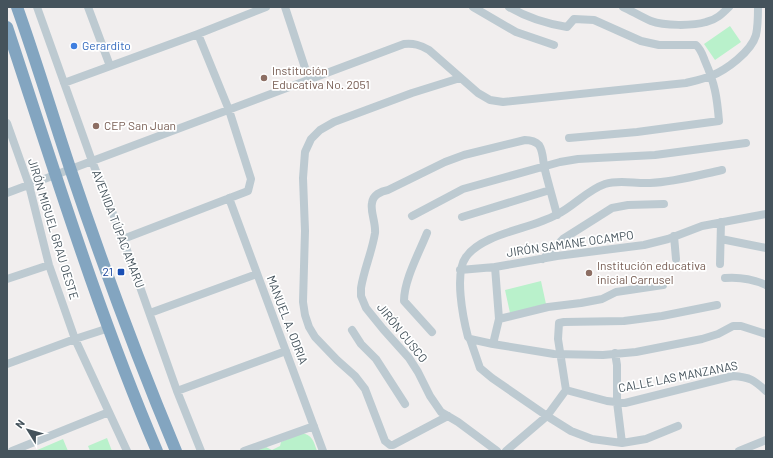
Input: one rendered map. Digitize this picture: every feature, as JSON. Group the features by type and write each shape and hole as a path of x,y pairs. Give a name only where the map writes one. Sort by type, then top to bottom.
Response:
{"highway":[{"name":"AVENIDA TÚPAC AMARU","path":"17,7 111,284 151,392 176,451"},
{"path":"7,27 86,265 138,406 157,451"}],"street":[{"name":"AVENIDA TÚPAC AMARU","path":"37,7 92,161 123,239 177,391 201,451"},
{"path":"88,7 110,66"},
{"path":"64,83 198,34 266,7"},
{"path":"285,7 308,80"},
{"path":"473,7 516,32 554,45"},
{"path":"509,7 519,14 559,26 567,27 574,19 594,20 641,41 659,45 696,45 698,46 712,76 716,91 719,121 637,132 569,138"},
{"path":"623,7 652,21 662,24 692,24 706,22 719,16 729,7"},
{"path":"7,193 404,44 412,43 421,45 429,50 478,94 490,100 503,102 686,83 712,76 743,55 752,46 756,35 758,7"},
{"path":"123,239 248,191 251,179 230,110 198,34"},
{"path":"448,416 393,445 390,445 385,441 365,389 355,376 336,360 315,337 309,327 303,302 305,231 303,178 305,152 312,139 320,130 334,122 412,93 460,78"},
{"name":"JIRÓN MIGUEL GRAU OESTE","path":"7,123 29,186 49,265 75,339 127,451"},
{"name":"JIRÓN CUSCO","path":"497,451 475,434 441,412 436,406 409,358 366,308 361,296 360,288 375,233 372,202 374,198 382,191 388,190 445,162 525,140 536,142 540,146 544,167"},
{"path":"412,216 463,189 560,162 578,159 655,155 746,143"},
{"path":"544,167 557,215"},
{"path":"678,426 646,439 622,443 592,439 571,431 492,378 480,368 467,333 462,312 460,270 466,256 485,241 506,233 529,227 557,215 604,184 616,182 664,182 722,170"},
{"path":"462,217 550,190"},
{"name":"MANUEL A. ODRIA","path":"229,198 323,451"},
{"path":"544,259 563,239 612,208 628,205 664,204"},
{"name":"JIRÓN SAMANE OCAMPO","path":"493,344 499,319 495,267 644,245 658,242 702,226 766,214"},
{"path":"720,264 721,222"},
{"path":"427,233 410,275 404,294 404,301 432,332"},
{"path":"674,236 676,258"},
{"path":"721,239 766,248"},
{"path":"7,279 49,265"},
{"path":"460,270 495,267"},
{"path":"150,313 257,274"},
{"path":"725,278 743,279 766,284"},
{"path":"499,319 548,307 602,299 616,292 663,285"},
{"path":"506,451 547,416 566,390 558,339 559,323 624,321 662,316 717,304"},
{"path":"470,339 561,354 603,355 636,352 702,339 718,334 734,326 742,326 766,334"},
{"path":"7,364 109,328"},
{"path":"352,330 361,344 376,360 405,404"},
{"path":"177,391 286,351"},
{"path":"615,353 617,365 617,402 622,443"},
{"name":"CALLE LAS MANZANAS","path":"566,390 607,402 625,403 733,376 745,376 751,378 766,391"},
{"path":"12,451 109,412"},
{"path":"244,451 314,426"},
{"path":"739,451 766,440"}],"green space":[{"path":"730,26 741,42 715,60 704,44"},
{"path":"541,281 546,304 510,313 505,290"},
{"path":"301,433 310,437 314,442 317,451 254,451 266,447 272,450 280,446 281,442"},
{"path":"107,438 112,451 90,451 88,446"},
{"path":"63,439 68,451 35,451"}],"place":[{"name":"Gerardito","path":"74,46"},
{"name":"Institución Educativa No. 2051","path":"264,78"},
{"name":"CEP San Juan","path":"96,126"},
{"name":"21","path":"121,272"},
{"name":"Institución educativa inicial Carrusel","path":"589,273"}]}
